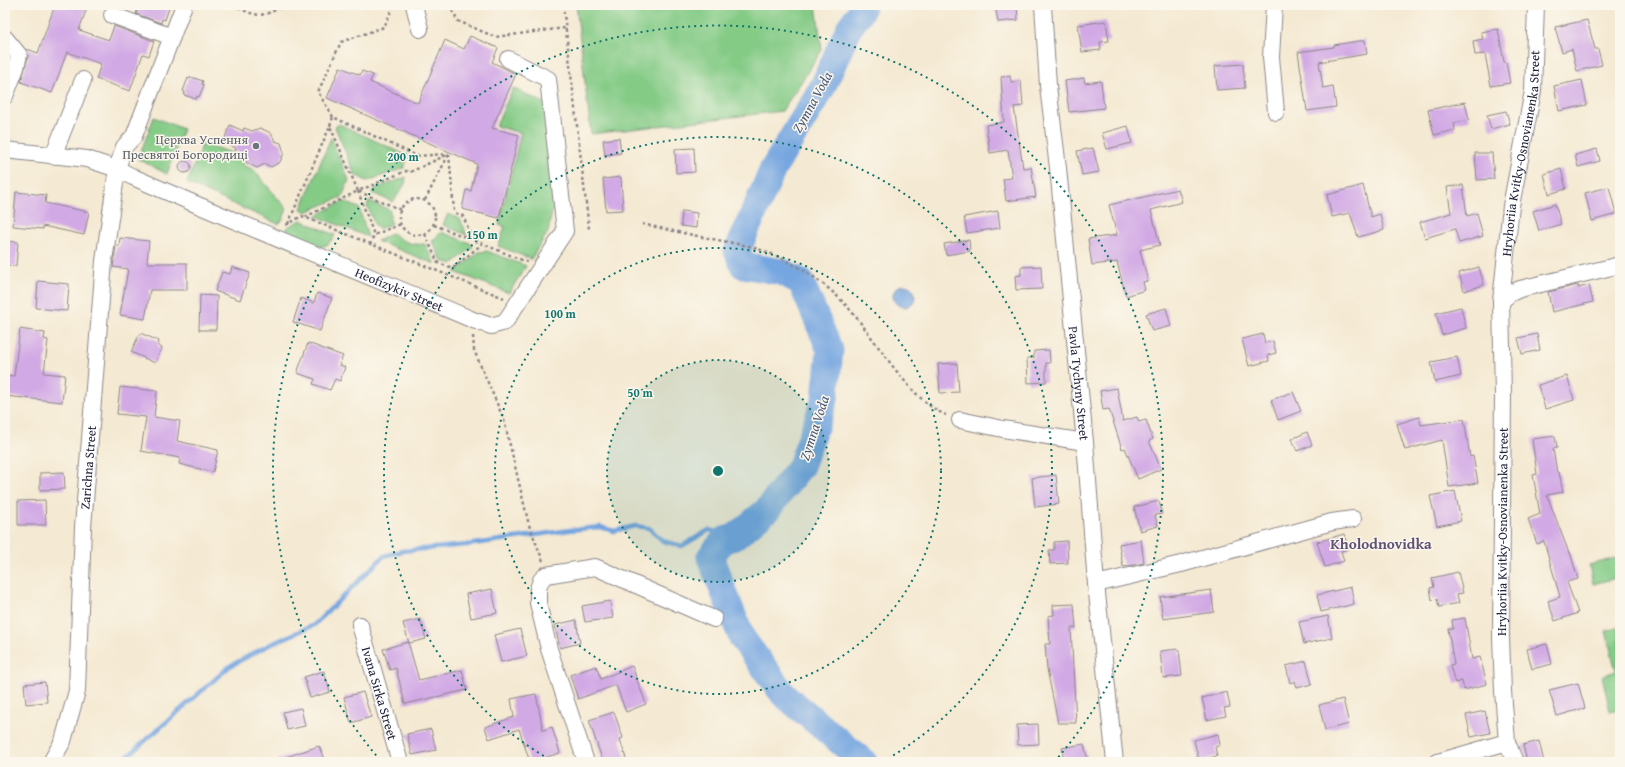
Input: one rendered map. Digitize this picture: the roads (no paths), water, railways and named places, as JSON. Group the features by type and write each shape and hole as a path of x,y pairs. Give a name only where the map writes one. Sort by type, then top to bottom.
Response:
{"street":[{"name":"Zarichna Street","path":"51,762 64,741 77,691 84,527 95,370 104,261 117,169 124,147 134,136 184,5"},
{"path":"414,5 420,29"},
{"name":"Pavla Tychyny Street","path":"1043,5 1048,86 1058,168 1085,442 1096,584 1115,762"},
{"path":"1274,5 1271,57 1276,112"},
{"name":"Hryhoriia Kvitky-Osnovianenka Street","path":"1515,762 1508,742 1503,691 1501,637 1503,394 1501,301 1511,206 1533,91 1536,5"},
{"path":"112,15 172,37"},
{"path":"5,38 19,55 16,68 5,96"},
{"name":"Heofizykiv Street","path":"5,150 88,159 117,169 133,178 246,227 359,272 472,320 491,326 506,322 566,231 548,79 508,59"},
{"path":"53,156 83,80"},
{"path":"1501,301 1511,293 1520,289 1620,265"},
{"path":"960,420 1003,429 1085,442"},
{"path":"1096,584 1181,564 1332,522 1353,519"},
{"path":"586,762 549,649 538,603 538,589 541,580 546,575 594,568 714,619"},
{"name":"Ivana Sirka Street","path":"360,625 400,762"},
{"path":"1438,762 1508,742"}],"water":[{"path":"904,285 912,288 915,296 912,304 904,307 896,304 893,296 896,288"}],"waterway":[{"name":"Zymna Voda","path":"863,5 860,13 849,28 822,88 773,169 737,251 743,265 782,272 801,282 830,350 825,399 801,466 767,510 735,537 724,540 710,557 742,638 784,695 864,762"},
{"path":"121,762 230,666 269,645 314,625 384,556 402,551 467,545 600,527 614,531 635,526 649,528 663,541 682,546 709,530 735,537"}],"place":[{"name":"Церква Успення Пресвятої Богородиці","path":"256,146"}],"district":[{"name":"Kholodnovidka","path":"1381,544"}]}
